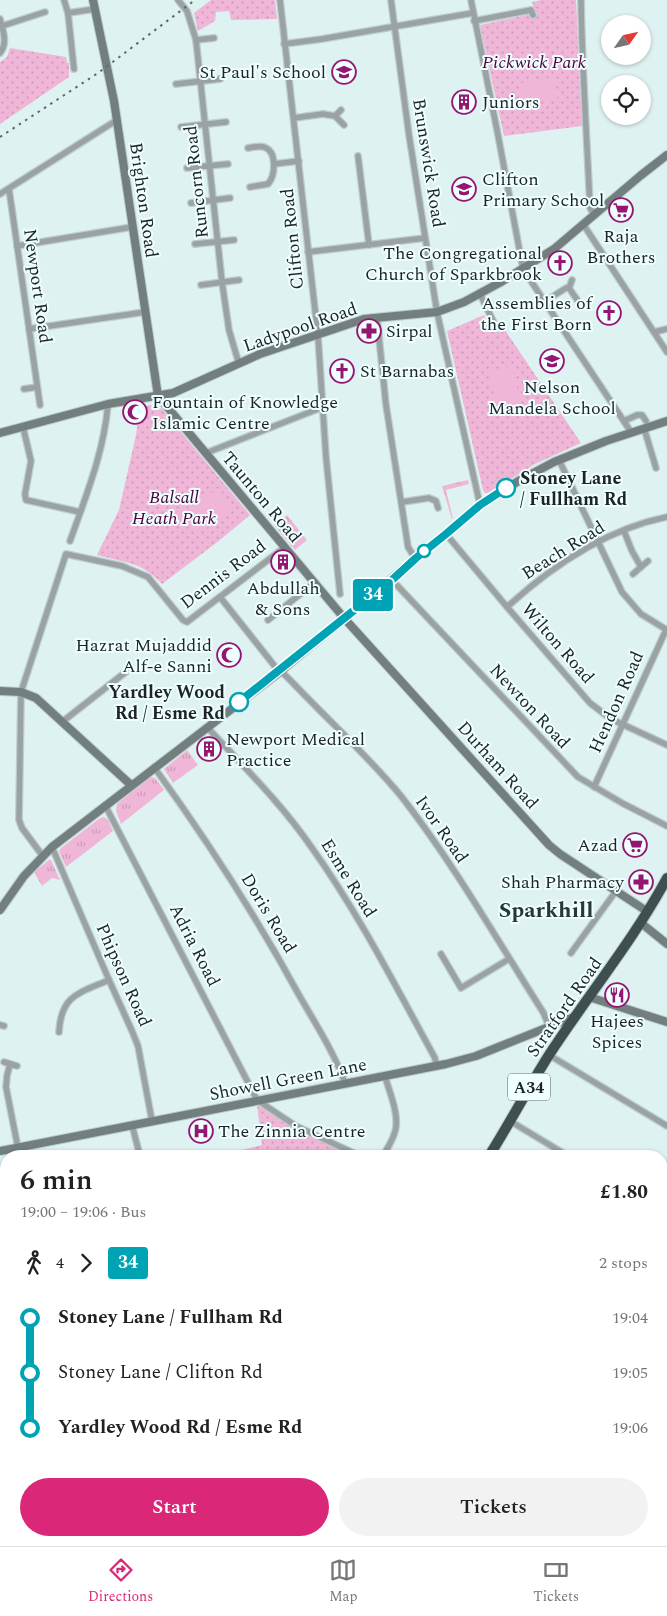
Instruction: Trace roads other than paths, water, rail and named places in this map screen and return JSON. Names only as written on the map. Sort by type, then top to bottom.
[{"type":"highway","name":"Stratford Road","points":[[493,1150],[549,1055],[641,923],[667,878]]},
{"type":"street","points":[[64,0],[68,13],[74,69]]},
{"type":"street","name":"Brighton Road","points":[[93,0],[117,120],[158,396]]},
{"type":"street","name":"Runcorn Road","points":[[178,0],[187,11],[196,40],[222,282],[229,330],[239,364]]},
{"type":"street","name":"Clifton Road","points":[[280,0],[318,336],[340,594]]},
{"type":"street","name":"Brunswick Road","points":[[391,0],[437,312],[480,505]]},
{"type":"street","points":[[471,0],[523,268],[631,432]]},
{"type":"street","points":[[581,0],[581,57],[586,103],[590,208],[594,214]]},
{"type":"street","points":[[68,13],[95,9]]},
{"type":"street","points":[[474,21],[531,10],[533,15]]},
{"type":"street","points":[[2,26],[45,12]]},
{"type":"street","points":[[284,44],[322,40],[473,13]]},
{"type":"street","points":[[0,19],[5,42],[4,48],[0,53]]},
{"type":"street","points":[[196,40],[214,38]]},
{"type":"street","points":[[176,84],[220,79]]},
{"type":"street","points":[[335,116],[341,110]]},
{"type":"street","points":[[294,118],[323,114],[335,116],[344,125]]},
{"type":"street","points":[[0,194],[117,120]]},
{"type":"street","points":[[181,127],[226,122]]},
{"type":"street","points":[[248,148],[262,146],[268,149],[274,164],[273,174],[268,184],[250,187]]},
{"type":"street","name":"Ladypool Road","points":[[0,433],[108,404],[173,393],[260,354],[364,319],[437,312],[464,302],[554,249],[667,155]]},
{"type":"street","points":[[358,156],[369,245]]},
{"type":"street","points":[[274,164],[299,161]]},
{"type":"street","points":[[187,168],[228,164]]},
{"type":"street","name":"Newport Road","points":[[9,188],[40,405]]},
{"type":"street","points":[[191,203],[230,198]]},
{"type":"street","points":[[583,224],[667,352]]},
{"type":"street","points":[[17,246],[132,227]]},
{"type":"street","points":[[308,252],[425,238]]},
{"type":"street","points":[[195,244],[234,240]]},
{"type":"street","points":[[201,285],[239,280]]},
{"type":"street","points":[[569,288],[572,280]]},
{"type":"street","points":[[544,302],[559,291],[569,288]]},
{"type":"street","points":[[569,288],[578,301]]},
{"type":"street","points":[[480,294],[497,328]]},
{"type":"street","points":[[29,329],[145,312]]},
{"type":"street","points":[[376,318],[386,405],[408,547],[416,558]]},
{"type":"street","points":[[654,332],[667,329]]},
{"type":"street","points":[[24,389],[37,387]]},
{"type":"street","name":"Taunton Road","points":[[158,396],[344,618]]},
{"type":"street","points":[[70,541],[100,453],[105,434],[108,404]]},
{"type":"street","points":[[206,453],[323,407]]},
{"type":"street","points":[[624,421],[637,414],[642,414],[656,468]]},
{"type":"street","points":[[0,910],[24,876],[52,846],[281,671],[480,505],[520,480],[559,460],[631,432],[645,424],[667,421]]},
{"type":"street","points":[[23,427],[32,461],[25,494],[26,500],[80,512]]},
{"type":"street","points":[[559,460],[625,598],[641,614],[666,630]]},
{"type":"street","points":[[402,502],[429,498],[437,504],[443,499]]},
{"type":"street","name":"Beach Road","points":[[507,607],[535,583],[598,543],[640,524],[667,517]]},
{"type":"street","points":[[624,531],[641,568]]},
{"type":"street","name":"Wilton Road","points":[[446,534],[507,607],[600,712],[667,745]]},
{"type":"street","name":"Dennis Road","points":[[21,692],[66,554],[122,566],[148,578],[184,622],[190,621],[285,547]]},
{"type":"street","points":[[633,574],[648,561]]},
{"type":"street","name":"Newton Road","points":[[392,580],[578,777],[667,826]]},
{"type":"street","points":[[268,620],[314,583]]},
{"type":"street","name":"Ivor Road","points":[[220,597],[277,669],[400,795],[431,837],[543,1012],[549,1026]]},
{"type":"street","name":"Durham Road","points":[[344,618],[549,845],[648,912]]},
{"type":"street","name":"Hendon Road","points":[[594,787],[666,630]]},
{"type":"street","points":[[62,722],[127,671]]},
{"type":"street","points":[[0,691],[21,692],[36,698],[131,785]]},
{"type":"street","points":[[21,692],[18,820],[42,855]]},
{"type":"street","name":"Esme Road","points":[[207,727],[290,818],[333,878],[435,1058],[436,1066]]},
{"type":"street","name":"Doris Road","points":[[154,767],[250,909],[341,1071],[345,1083]]},
{"type":"street","name":"Adria Road","points":[[105,805],[257,1100]]},
{"type":"street","name":"Phipson Road","points":[[52,846],[138,1046],[152,1121]]},
{"type":"street","points":[[571,953],[616,891]]},
{"type":"street","points":[[641,923],[667,944]]},
{"type":"street","points":[[440,954],[461,988],[509,959]]},
{"type":"street","points":[[59,1032],[62,1012],[71,998],[80,992],[109,980]]},
{"type":"street","points":[[589,997],[667,1022]]},
{"type":"street","name":"Showell Green Lane","points":[[6,1150],[436,1066],[476,1056],[576,1016]]},
{"type":"street","points":[[549,1055],[667,1126]]},
{"type":"street","points":[[4,1062],[14,1065],[6,1076],[6,1087],[18,1148]]},
{"type":"street","points":[[385,1076],[395,1112],[396,1126],[386,1150]]},
{"type":"street","points":[[274,1111],[273,1104],[276,1097]]},
{"type":"street","points":[[257,1100],[296,1126],[347,1150]]},
{"type":"street","points":[[510,1121],[558,1150]]},
{"type":"street","points":[[132,1124],[138,1150]]},
{"type":"railway","points":[[0,137],[98,73],[195,0]]},
{"type":"place","name":"St Paul's School","points":[[344,72]]},
{"type":"place","name":"Juniors","points":[[464,102]]},
{"type":"place","name":"Clifton Primary School","points":[[464,189]]},
{"type":"place","name":"Raja Brothers","points":[[621,210]]},
{"type":"place","name":"The Congregational Church of Sparkbrook","points":[[560,263]]},
{"type":"place","name":"Assemblies of the First Born","points":[[609,313]]},
{"type":"place","name":"Sirpal","points":[[369,331]]},
{"type":"place","name":"Nelson Mandela School","points":[[552,361]]},
{"type":"place","name":"St Barnabas","points":[[342,371]]},
{"type":"place","name":"Fountain of Knowledge Islamic Centre","points":[[135,412]]},
{"type":"place","name":"Stoney Lane / Fullham Rd","points":[[506,488]]},
{"type":"place","name":"Abdullah & Sons","points":[[283,562]]},
{"type":"place","name":"Hazrat Mujaddid Alf-e Sanni","points":[[229,655]]},
{"type":"place","name":"Yardley Wood Rd / Esme Rd","points":[[239,702]]},
{"type":"place","name":"Newport Medical Practice","points":[[209,749]]},
{"type":"place","name":"Azad","points":[[635,845]]},
{"type":"place","name":"Shah Pharmacy","points":[[641,882]]},
{"type":"place","name":"Hajees Spices","points":[[617,995]]},
{"type":"place","name":"The Zinnia Centre","points":[[201,1131]]},
{"type":"district","name":"Sparkhill","points":[[546,909]]},
{"type":"park label","name":"Pickwick Park","points":[[534,62]]},
{"type":"park label","name":"Balsall Heath Park","points":[[174,507]]}]
